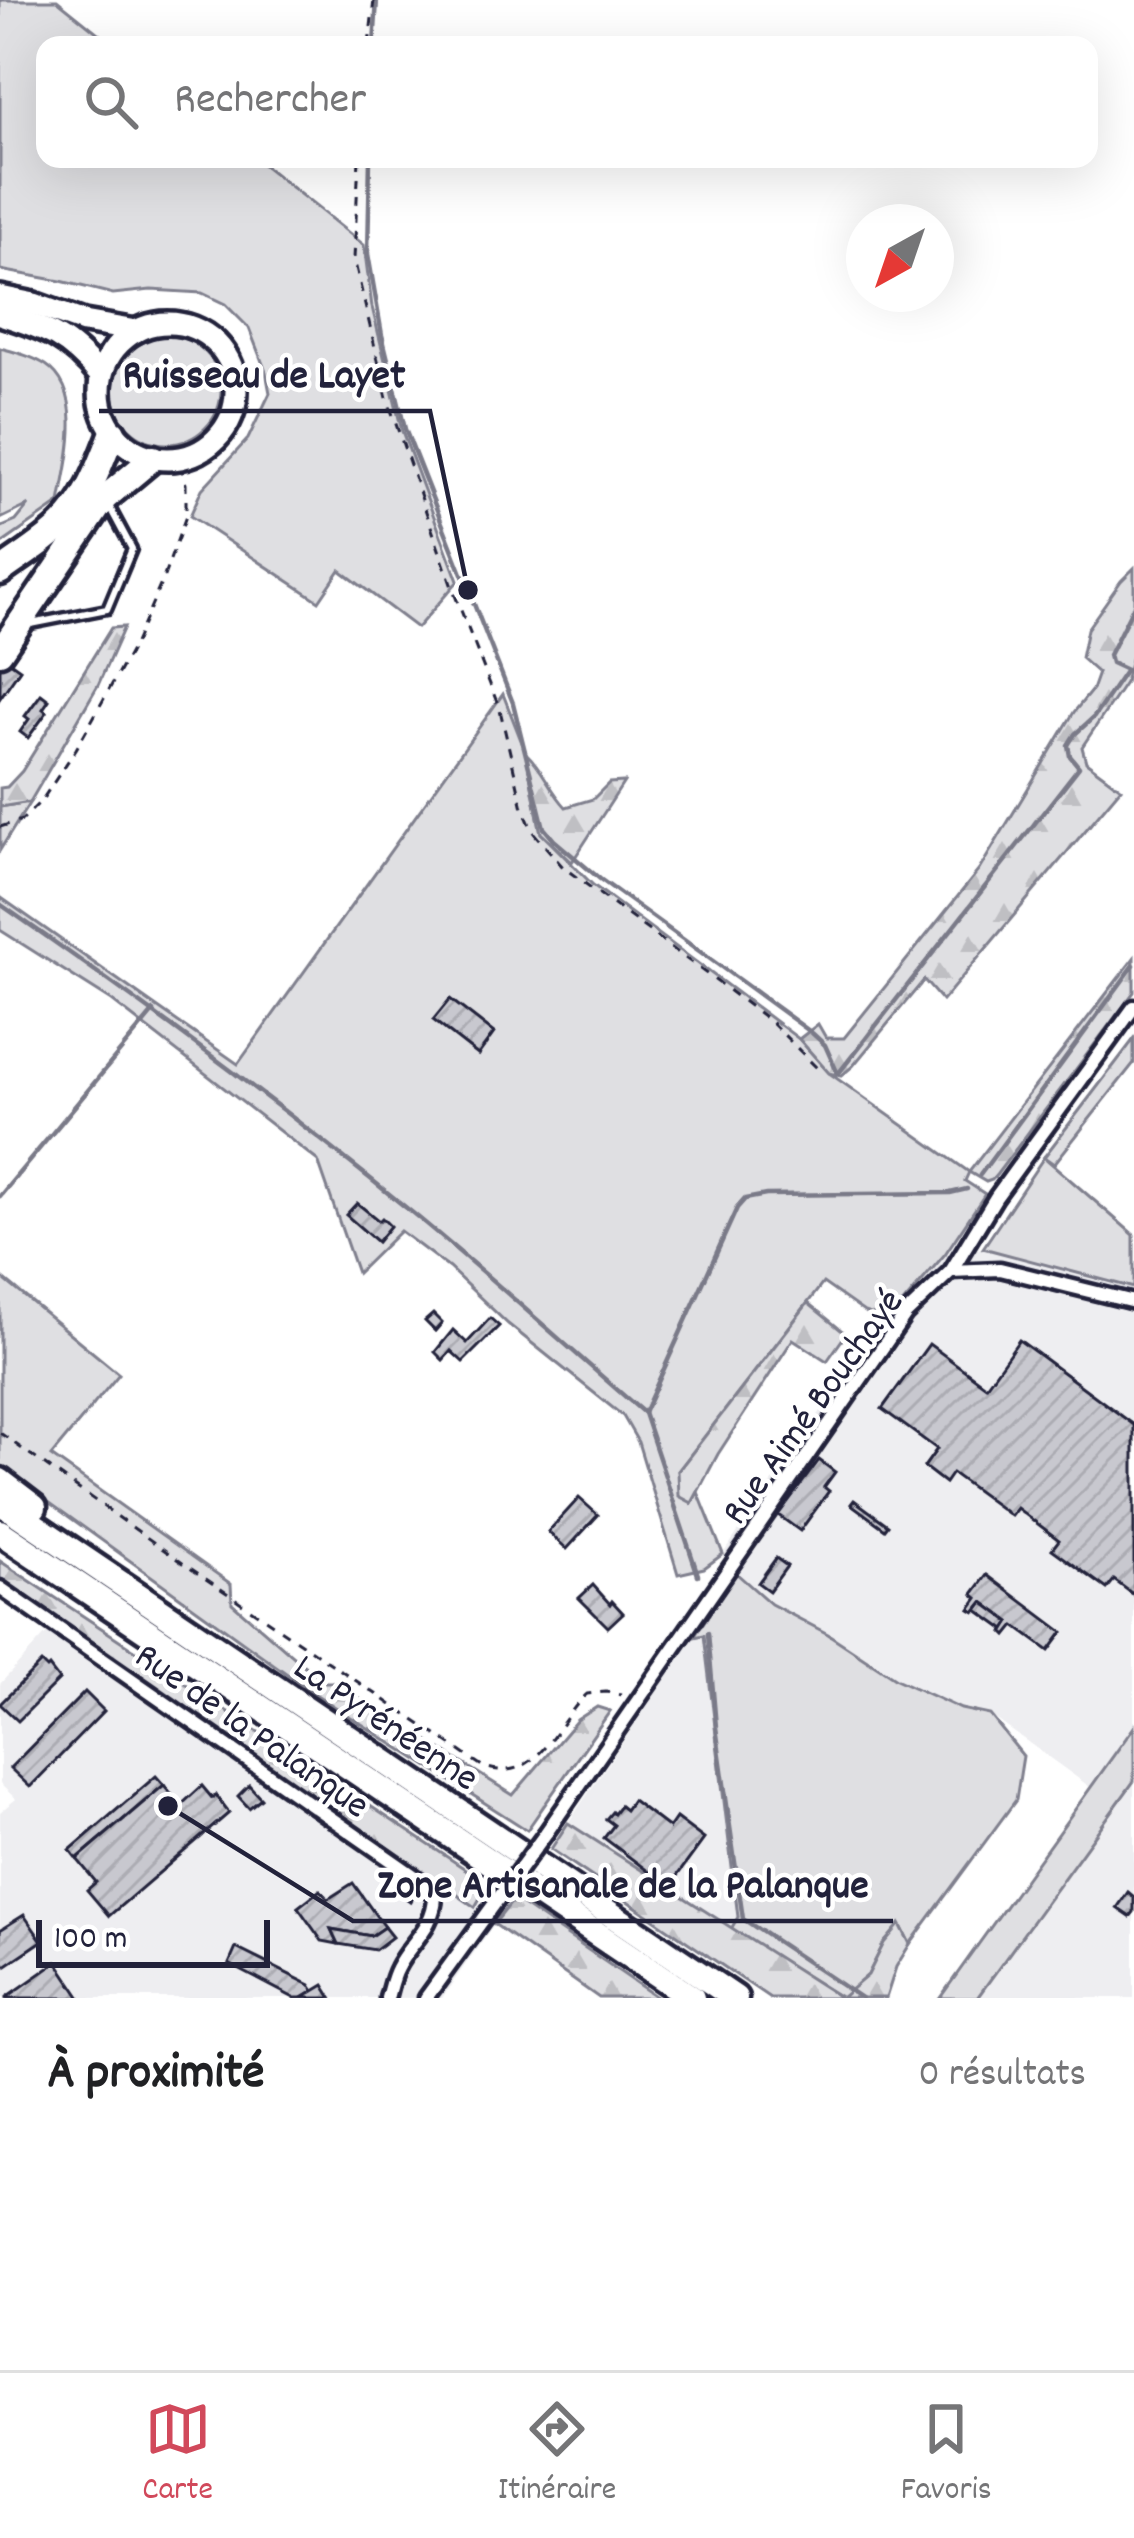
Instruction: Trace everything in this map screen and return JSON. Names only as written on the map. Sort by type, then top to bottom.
[{"type":"highway","points":[[0,572],[62,526],[83,501],[113,432]]},
{"type":"highway","points":[[0,652],[105,499],[166,458]]},
{"type":"highway","points":[[0,1481],[72,1536],[85,1559]]},
{"type":"highway","name":"La Pyrénéenne","points":[[0,1502],[735,1998]]},
{"type":"highway","name":"La Pyrénéenne","points":[[0,1532],[692,1998]]},
{"type":"main road","points":[[0,297],[84,322],[136,331]]},
{"type":"main road","points":[[0,314],[70,342],[101,376]]},
{"type":"main road","points":[[165,322],[193,327],[223,350],[237,387],[231,419],[213,443],[166,458],[130,448],[113,432],[101,403],[101,376],[107,360],[136,331],[165,322]]},
{"type":"street","points":[[951,1271],[996,1197],[1134,1006]]},
{"type":"street","name":"Rue Aimé Bouchayé","points":[[426,1998],[641,1699],[905,1315],[951,1271],[1000,1269],[1134,1302]]},
{"type":"street","name":"Rue de la Palanque","points":[[0,1588],[414,1876],[435,1896],[427,1927],[397,1968],[387,1998]]},
{"type":"lane","points":[[16,627],[107,609],[132,549],[105,499]]},
{"type":"path","points":[[370,36],[374,0]]},
{"type":"path","points":[[359,168],[354,260],[387,398],[500,710],[533,832],[563,867],[772,1022],[822,1073]]},
{"type":"path","points":[[0,827],[22,820],[42,800],[135,644],[186,516],[186,484],[166,458]]},
{"type":"path","points":[[0,1433],[482,1766],[507,1771],[525,1765],[541,1754],[587,1694],[606,1692],[641,1699]]},
{"type":"shaded area","points":[[983,1248],[1134,1288],[1134,1727],[1090,1787],[990,1715],[961,1709],[896,1679],[828,1634],[771,1604],[736,1573],[723,1554],[847,1373],[945,1254]]},
{"type":"shaded area","points":[[59,1620],[494,1924],[442,1998],[0,1998],[0,1812],[16,1799],[0,1784],[0,1684]]},
{"type":"shaded area","points":[[704,1634],[738,1918],[731,1929],[568,1823],[694,1637]]},
{"type":"shaded area","points":[[1134,1781],[1134,1998],[977,1998]]},
{"type":"green space","points":[[0,0],[57,0],[102,36],[36,36],[36,168],[267,168],[364,245],[372,307],[402,431],[458,581],[417,628],[340,570],[319,601],[190,516],[202,489],[248,439],[270,393],[249,328],[225,304],[202,293],[113,294],[0,270]]},
{"type":"green space","points":[[167,336],[188,340],[205,352],[217,369],[221,390],[217,411],[205,428],[188,440],[167,444],[146,440],[129,428],[117,411],[113,390],[117,369],[129,352],[146,340]]},
{"type":"green space","points":[[0,348],[41,362],[59,377],[71,430],[60,503],[0,545],[0,528],[16,521],[29,505],[0,519]]},
{"type":"green space","points":[[1134,568],[1134,647],[1125,683],[1082,747],[1086,762],[1121,788],[942,1001],[924,980],[853,1066],[841,1076],[829,1073],[799,1039],[818,1024],[826,1038],[844,1038],[979,870],[1092,690],[1098,673],[1081,658],[1087,629]]},
{"type":"green space","points":[[124,627],[98,685],[30,802],[0,807],[0,788],[22,771],[111,628]]},
{"type":"green space","points":[[503,694],[526,753],[541,833],[593,885],[799,1039],[829,1073],[969,1172],[965,1181],[985,1194],[945,1254],[889,1320],[864,1312],[823,1283],[678,1471],[692,1503],[698,1492],[723,1554],[704,1568],[678,1574],[638,1442],[623,1416],[400,1231],[357,1273],[318,1161],[112,1001],[0,930],[0,897],[238,1064]]},
{"type":"green space","points":[[526,753],[566,807],[593,799],[609,783],[624,782],[572,862],[541,833]]},
{"type":"green space","points":[[30,802],[0,850],[0,807]]},
{"type":"green space","points":[[1134,958],[1134,992],[997,1174],[986,1182],[969,1172]]},
{"type":"green space","points":[[1134,1039],[1134,1063],[1054,1164],[1044,1157]]},
{"type":"green space","points":[[1044,1157],[1134,1235],[1134,1288],[983,1248]]},
{"type":"green space","points":[[0,1276],[119,1374],[51,1456],[231,1584],[232,1603],[323,1682],[315,1694],[0,1467]]},
{"type":"green space","points":[[808,1303],[846,1334],[827,1361],[793,1339],[692,1503],[679,1496],[678,1471]]},
{"type":"green space","points":[[0,1561],[488,1884],[475,1907],[0,1580]]},
{"type":"green space","points":[[736,1573],[771,1604],[828,1634],[896,1679],[961,1709],[990,1715],[1023,1756],[1016,1800],[910,1944],[901,1926],[884,1943],[868,1975],[842,1998],[731,1929],[738,1917],[704,1635],[694,1637]]},
{"type":"green space","points":[[323,1682],[333,1682],[513,1795],[577,1720],[597,1707],[610,1711],[527,1830],[315,1694]]},
{"type":"green space","points":[[1134,1727],[1134,1781],[977,1998],[940,1998]]},
{"type":"green space","points":[[568,1823],[841,1998],[770,1998],[551,1849]]},
{"type":"green space","points":[[514,1899],[658,1998],[599,1998],[494,1924]]},
{"type":"green space","points":[[900,1924],[910,1944],[886,1998],[841,1998],[868,1975]]},
{"type":"building","points":[[0,655],[20,669],[0,698]]},
{"type":"building","points":[[41,694],[49,700],[43,709],[47,712],[28,738],[20,732]]},
{"type":"building","points":[[450,999],[494,1033],[478,1055],[433,1020]]},
{"type":"building","points":[[357,1203],[390,1226],[377,1242],[346,1215]]},
{"type":"building","points":[[433,1314],[442,1323],[435,1331],[425,1321]]},
{"type":"building","points":[[490,1318],[499,1326],[463,1362],[451,1351],[443,1360],[435,1352],[453,1330],[467,1343]]},
{"type":"building","points":[[1019,1340],[1134,1425],[1134,1595],[1114,1580],[1107,1589],[1052,1549],[1059,1540],[1017,1508],[1011,1516],[952,1473],[945,1483],[924,1467],[937,1449],[882,1409],[929,1344],[986,1386]]},
{"type":"building","points":[[819,1460],[835,1472],[824,1487],[829,1491],[800,1531],[778,1515]]},
{"type":"building","points":[[579,1498],[598,1515],[567,1549],[548,1532]]},
{"type":"building","points":[[854,1500],[888,1525],[885,1529],[851,1504]]},
{"type":"building","points":[[776,1558],[787,1566],[769,1591],[758,1583]]},
{"type":"building","points":[[987,1575],[1063,1632],[1049,1651],[1015,1626],[1007,1636],[1003,1632],[1010,1622],[983,1602],[975,1612],[970,1609],[978,1598],[973,1594]]},
{"type":"building","points":[[593,1585],[623,1613],[608,1627],[579,1598]]},
{"type":"building","points":[[983,1602],[1010,1622],[1005,1630],[977,1610]]},
{"type":"building","points":[[41,1663],[59,1680],[18,1721],[0,1704]]},
{"type":"building","points":[[85,1692],[104,1711],[30,1787],[10,1768]]},
{"type":"building","points":[[156,1776],[164,1785],[77,1859],[70,1850]]},
{"type":"building","points":[[164,1785],[181,1805],[202,1786],[229,1813],[109,1916],[87,1890],[96,1882],[77,1859]]},
{"type":"building","points":[[249,1785],[261,1798],[249,1808],[238,1796]]},
{"type":"building","points":[[632,1800],[669,1828],[676,1818],[704,1839],[669,1887],[604,1838],[614,1825],[606,1819],[620,1806],[625,1810]]},
{"type":"building","points":[[391,1880],[413,1896],[410,1901],[388,1885]]},
{"type":"building","points":[[353,1883],[384,1927],[371,1936],[331,1929],[338,1944],[322,1941],[298,1907],[320,1890],[328,1899]]},
{"type":"building","points":[[1128,1892],[1134,1897],[1130,1917],[1117,1908]]},
{"type":"building","points":[[24,1915],[42,1941],[5,1966],[0,1958],[0,1930]]},
{"type":"building","points":[[384,1927],[392,1937],[375,1950],[338,1944],[331,1929],[371,1936]]},
{"type":"building","points":[[236,1948],[314,1991],[294,1998],[229,1964]]},
{"type":"building","points":[[57,1962],[81,1998],[7,1998],[7,1997]]},
{"type":"building","points":[[324,1985],[332,1998],[304,1997]]},
{"type":"waterway","points":[[375,36],[377,0]]},
{"type":"waterway","points":[[370,168],[368,254],[405,429],[513,703],[544,828],[600,879],[812,1033],[825,1045],[838,1074],[1079,767],[1068,745],[1126,670],[1111,663],[1109,655],[1134,605]]},
{"type":"waterway","points":[[0,904],[208,1053],[359,1170],[644,1413]]},
{"type":"waterway","points":[[980,1175],[1134,965]]},
{"type":"waterway","points":[[0,1196],[154,1011]]},
{"type":"waterway","points":[[644,1413],[745,1199],[967,1189]]},
{"type":"waterway","points":[[644,1413],[698,1575]]},
{"type":"waterway","points":[[708,1633],[743,1919],[861,1998]]},
{"type":"place","name":"Ruisseau de Layet","points":[[468,590]]},
{"type":"place","name":"Zone Artisanale de la Palanque","points":[[168,1806]]}]
